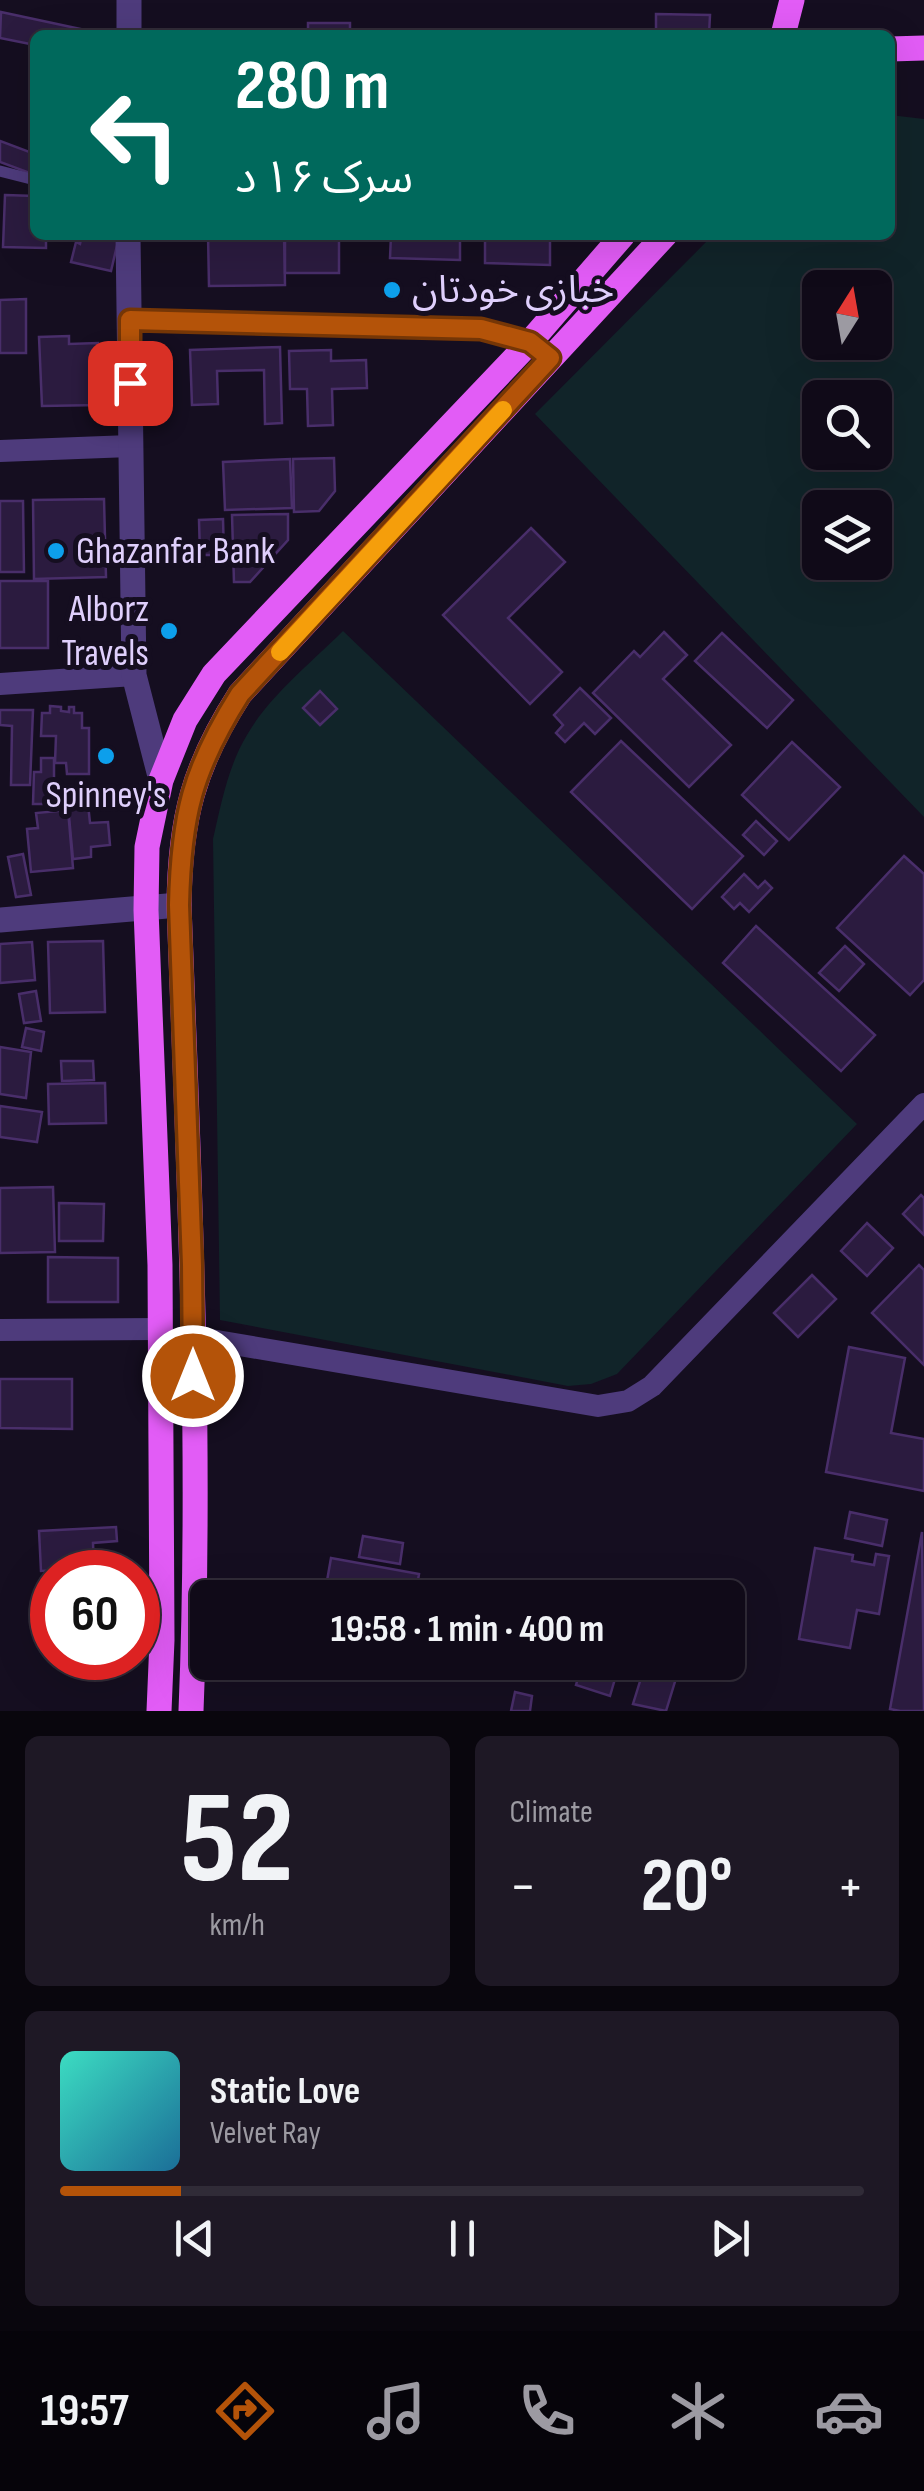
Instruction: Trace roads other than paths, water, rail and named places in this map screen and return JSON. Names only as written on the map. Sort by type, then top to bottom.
[{"type":"main road","points":[[895,48],[924,48]]},
{"type":"main road","points":[[191,1711],[193,1338],[179,905],[180,849],[192,790],[214,735],[240,694],[540,350],[620,240]]},
{"type":"main road","points":[[159,1711],[160,1329],[146,910],[147,846],[161,780],[185,720],[214,674],[540,350],[660,240]]},
{"type":"street","points":[[129,30],[130,0]]},
{"type":"street","points":[[128,240],[134,675],[161,780]]},
{"type":"street","points":[[130,320],[481,329],[540,350]]},
{"type":"street","points":[[0,451],[130,446]]},
{"type":"street","points":[[0,684],[134,675]]},
{"type":"street","points":[[0,920],[179,905]]},
{"type":"street","points":[[193,1338],[598,1406],[628,1401],[652,1386],[924,1104]]},
{"type":"street","points":[[0,1330],[160,1329]]},
{"type":"lane","points":[[0,171],[30,179]]},
{"type":"place","name":"خبازی خودتان","points":[[392,290]]},
{"type":"place","name":"Ghazanfar Bank","points":[[56,551]]},
{"type":"place","name":"Alborz Travels","points":[[169,631]]},
{"type":"place","name":"Spinney's","points":[[106,756]]}]
